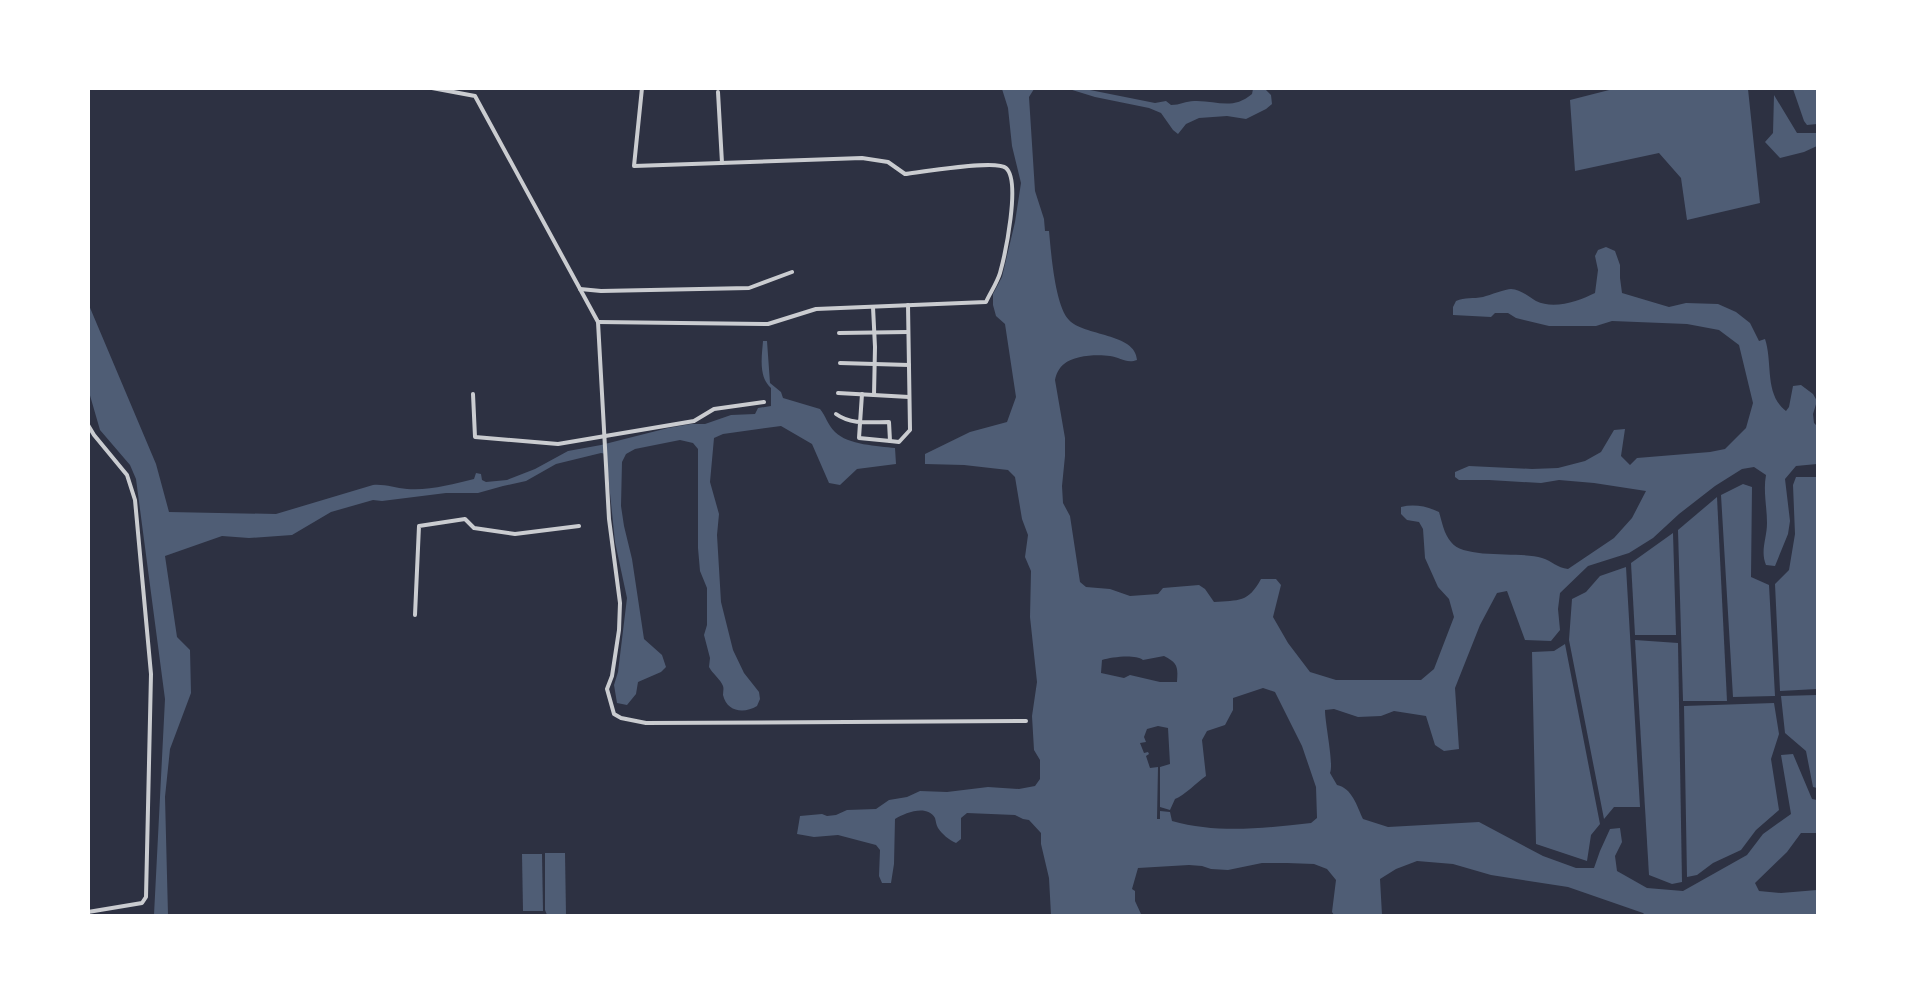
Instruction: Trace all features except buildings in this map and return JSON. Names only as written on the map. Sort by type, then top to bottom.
[{"type":"street","points":[[432,88],[476,96],[598,322],[609,519],[620,603],[619,630],[612,676],[607,689],[614,714],[621,718],[646,723],[1026,721]]},
{"type":"street","points":[[598,322],[768,324],[816,309],[986,302],[999,276],[1011,225],[1012,187],[1006,168],[988,164],[905,174],[888,162],[862,158],[634,166],[642,88]]},
{"type":"street","points":[[718,92],[722,163]]},
{"type":"street","points":[[580,289],[601,291],[749,288],[792,272]]},
{"type":"street","points":[[862,394],[859,438],[899,442],[910,430],[908,305]]},
{"type":"street","points":[[873,307],[875,333],[873,395]]},
{"type":"street","points":[[839,333],[908,332]]},
{"type":"street","points":[[840,363],[909,365]]},
{"type":"street","points":[[838,393],[909,397]]},
{"type":"street","points":[[473,394],[475,437],[558,444],[694,421],[714,409],[764,402]]},
{"type":"street","points":[[836,414],[846,421],[889,422],[890,441]]},
{"type":"street","points":[[88,425],[127,475],[135,500],[151,674],[146,897],[142,903],[88,912]]},
{"type":"street","points":[[416,615],[419,526],[465,519],[474,528],[515,534],[579,526]]},
{"type":"water","points":[[1617,88],[1748,89],[1760,203],[1687,220],[1681,178],[1659,153],[1575,171],[1570,100]]},
{"type":"water","points":[[1002,89],[1034,89],[1029,97],[1035,191],[1044,219],[1045,231],[1049,231],[1057,291],[1064,313],[1076,325],[1128,345],[1134,351],[1137,360],[1126,361],[1105,355],[1080,357],[1064,364],[1055,378],[1065,438],[1063,503],[1070,516],[1080,582],[1086,587],[1110,589],[1130,596],[1158,594],[1163,588],[1199,585],[1205,589],[1214,602],[1242,599],[1252,592],[1261,579],[1276,579],[1281,585],[1273,617],[1288,643],[1310,672],[1336,680],[1421,680],[1434,669],[1454,617],[1449,599],[1438,587],[1425,558],[1423,529],[1419,522],[1407,520],[1401,514],[1401,507],[1420,506],[1439,512],[1447,535],[1458,548],[1480,553],[1533,556],[1568,569],[1614,538],[1632,518],[1646,491],[1559,480],[1541,483],[1459,480],[1455,477],[1455,472],[1469,466],[1558,468],[1585,461],[1601,452],[1614,430],[1625,429],[1621,456],[1630,465],[1637,458],[1725,449],[1746,428],[1753,403],[1739,345],[1719,330],[1687,324],[1612,321],[1596,326],[1549,326],[1516,318],[1508,313],[1495,313],[1491,317],[1453,315],[1456,301],[1483,297],[1511,289],[1543,304],[1558,305],[1582,299],[1595,293],[1598,270],[1595,256],[1598,250],[1606,247],[1615,251],[1620,265],[1622,293],[1669,307],[1686,303],[1718,304],[1736,312],[1750,323],[1759,341],[1765,339],[1772,387],[1779,404],[1786,411],[1789,407],[1793,386],[1801,385],[1813,394],[1817,401],[1813,414],[1814,423],[1817,426],[1817,464],[1796,466],[1785,479],[1790,521],[1788,534],[1775,566],[1766,565],[1764,560],[1767,523],[1766,475],[1754,467],[1742,469],[1715,486],[1653,538],[1629,553],[1588,566],[1560,593],[1558,609],[1560,630],[1551,641],[1525,640],[1507,591],[1497,593],[1480,625],[1455,688],[1459,749],[1444,751],[1435,745],[1426,716],[1394,711],[1381,716],[1358,717],[1334,709],[1325,710],[1331,761],[1330,773],[1337,785],[1350,794],[1363,819],[1388,827],[1479,822],[1543,856],[1576,868],[1594,868],[1610,829],[1620,828],[1622,842],[1615,856],[1617,871],[1647,888],[1683,891],[1747,855],[1763,834],[1791,814],[1781,755],[1793,754],[1812,799],[1817,800],[1817,833],[1801,833],[1787,852],[1755,883],[1759,891],[1781,893],[1817,890],[1817,915],[1645,915],[1568,887],[1491,875],[1453,864],[1417,861],[1396,869],[1380,879],[1382,915],[1334,915],[1332,912],[1336,880],[1327,869],[1314,864],[1262,863],[1228,870],[1189,865],[1138,868],[1132,889],[1135,891],[1135,901],[1141,914],[1149,915],[1051,915],[1049,878],[1041,844],[1041,833],[1029,820],[1015,815],[967,813],[961,818],[961,839],[956,843],[948,839],[937,827],[935,818],[927,811],[910,812],[895,819],[894,864],[891,883],[882,883],[879,876],[880,850],[876,845],[838,835],[814,837],[797,834],[800,816],[822,814],[827,816],[847,810],[876,809],[889,800],[907,797],[920,791],[947,792],[988,787],[1019,789],[1035,786],[1040,779],[1040,760],[1034,750],[1032,716],[1037,682],[1030,617],[1031,571],[1025,557],[1028,535],[1022,519],[1015,477],[1008,470],[964,465],[925,464],[925,454],[970,432],[1007,422],[1016,397],[1005,324],[996,316],[993,305],[993,294],[1002,277],[1015,222],[1021,183],[1012,146],[1008,108]],"holes":[[[1164,656],[1176,666],[1177,682],[1160,682],[1130,675],[1124,678],[1101,673],[1102,660],[1117,657],[1143,660]],[[1263,688],[1275,692],[1302,746],[1316,787],[1317,818],[1311,823],[1242,829],[1207,828],[1172,821],[1170,812],[1160,811],[1160,819],[1157,819],[1158,767],[1150,768],[1146,756],[1149,754],[1144,753],[1140,743],[1146,742],[1144,737],[1147,729],[1158,726],[1168,728],[1170,764],[1160,767],[1160,807],[1170,810],[1175,799],[1206,776],[1202,740],[1207,731],[1225,725],[1233,710],[1233,698]]]},
{"type":"water","points":[[1069,89],[1085,89],[1155,103],[1166,101],[1171,105],[1194,101],[1224,104],[1238,102],[1252,94],[1253,89],[1265,89],[1271,95],[1272,104],[1246,119],[1227,116],[1199,118],[1186,124],[1178,134],[1161,113],[1149,108]]},
{"type":"water","points":[[1793,89],[1817,89],[1817,124],[1807,125],[1804,121]]},
{"type":"water","points":[[1774,95],[1797,133],[1817,133],[1817,146],[1780,158],[1765,142],[1773,133]]},
{"type":"water","points":[[88,303],[156,464],[169,512],[276,514],[373,485],[407,489],[432,488],[474,479],[476,473],[481,474],[482,480],[486,482],[507,480],[535,469],[568,451],[668,428],[705,424],[731,415],[755,414],[758,408],[771,406],[771,388],[762,372],[763,341],[767,341],[770,383],[781,392],[783,398],[820,409],[832,429],[847,440],[895,448],[896,464],[857,469],[840,485],[829,483],[812,444],[781,426],[723,434],[714,438],[710,482],[719,514],[717,535],[721,602],[733,650],[744,673],[759,692],[760,699],[757,706],[742,711],[732,708],[725,701],[722,684],[709,667],[710,658],[704,635],[707,625],[707,588],[700,571],[698,548],[698,449],[693,443],[680,440],[635,449],[626,454],[622,462],[621,506],[632,559],[644,639],[662,655],[666,667],[661,672],[638,682],[636,694],[627,705],[617,703],[614,685],[618,672],[627,598],[615,542],[606,454],[601,453],[556,464],[526,481],[478,493],[446,493],[382,501],[373,500],[331,512],[292,535],[249,538],[222,536],[165,556],[177,637],[190,650],[191,693],[170,749],[165,797],[168,915],[154,915],[165,699],[136,479],[130,465],[100,430],[89,392]]},
{"type":"water","points":[[1796,477],[1817,477],[1817,689],[1780,691],[1775,584],[1789,570],[1795,534],[1793,485]]},
{"type":"water","points":[[1743,484],[1752,487],[1751,577],[1769,585],[1775,696],[1733,697],[1721,495]]},
{"type":"water","points":[[1717,497],[1727,701],[1683,701],[1678,530]]},
{"type":"water","points":[[1673,533],[1676,635],[1635,635],[1631,563]]},
{"type":"water","points":[[1626,567],[1640,807],[1614,807],[1604,819],[1569,640],[1572,599],[1586,592],[1600,576]]},
{"type":"water","points":[[1635,640],[1678,643],[1682,882],[1672,884],[1649,875]]},
{"type":"water","points":[[1565,644],[1600,824],[1591,835],[1587,861],[1536,844],[1532,652],[1554,651]]},
{"type":"water","points":[[1818,695],[1817,788],[1813,787],[1806,751],[1785,733],[1781,696]]},
{"type":"water","points":[[1774,703],[1779,734],[1771,759],[1779,810],[1756,830],[1741,850],[1713,863],[1697,875],[1687,877],[1684,706]]},
{"type":"water","points":[[545,853],[565,853],[566,915],[547,915],[545,910]]},
{"type":"water","points":[[522,854],[542,854],[543,911],[523,911]]}]
